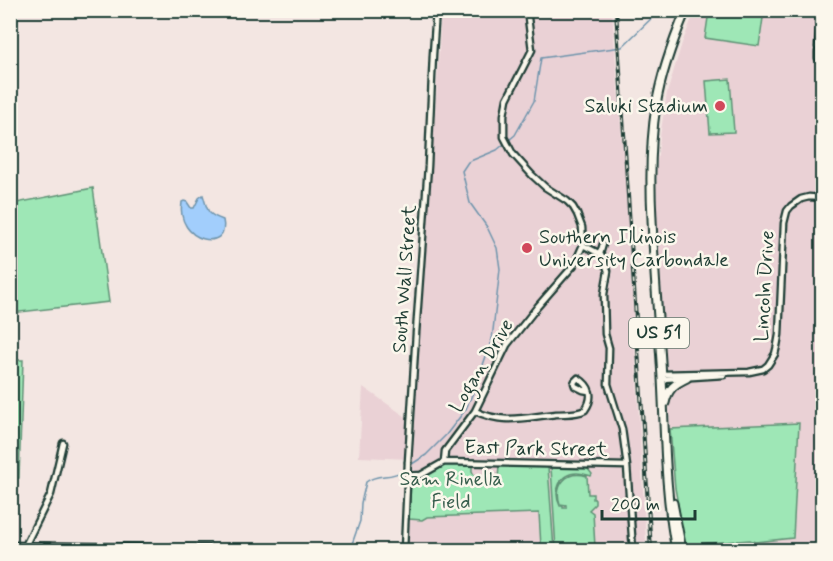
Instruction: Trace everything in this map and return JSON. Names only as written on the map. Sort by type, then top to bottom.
[{"type":"highway","name":"US 51","points":[[677,550],[668,500],[650,163],[656,103],[675,35],[686,10]]},
{"type":"highway","points":[[663,411],[668,392],[675,384],[687,378]]},
{"type":"street","name":"South Wall Street","points":[[404,550],[436,10]]},
{"type":"street","points":[[527,10],[532,50],[507,99],[503,128],[506,142],[513,154],[545,187],[573,207],[582,227],[583,245],[600,254],[608,271],[604,294],[605,334],[609,348],[608,384],[620,418],[627,466],[633,550]]},
{"type":"street","points":[[821,10],[818,47],[821,49],[817,55],[822,63]]},
{"type":"street","name":"Lincoln Drive","points":[[662,376],[695,372],[749,372],[763,369],[768,365],[775,354],[779,335],[785,217],[791,206],[801,199],[822,198]]},
{"type":"street","points":[[600,254],[603,244]]},
{"type":"street","name":"Logan Drive","points":[[444,462],[445,452],[475,411],[507,345],[574,265],[583,245]]},
{"type":"street","points":[[662,376],[687,378],[729,373]]},
{"type":"street","points":[[475,411],[491,418],[514,419],[574,414],[581,412],[587,406],[591,399],[590,391]]},
{"type":"street","points":[[23,548],[51,494],[63,443]]},
{"type":"street","points":[[407,476],[425,474],[444,462]]},
{"type":"street","name":"East Park Street","points":[[444,462],[627,466]]},
{"type":"street","points":[[10,545],[23,548],[315,550]]},
{"type":"shaded area","name":"Southern Illinois University Carbondale","points":[[441,11],[612,11],[627,205],[646,543],[636,544],[637,550],[408,550],[412,459],[359,457],[363,387],[412,421]]},
{"type":"shaded area","name":"Southern Illinois University Carbondale","points":[[695,11],[822,11],[822,550],[686,550],[675,488],[671,448],[657,237],[657,163],[667,93],[682,43]]},
{"type":"green space","points":[[709,11],[764,11],[759,46],[705,38]]},
{"type":"green space","name":"Saluki Stadium","points":[[730,79],[734,132],[710,133],[706,81]]},
{"type":"green space","points":[[93,188],[109,302],[11,313],[11,204]]},
{"type":"green space","points":[[11,360],[23,360],[19,478],[11,478]]},
{"type":"green space","points":[[799,423],[793,538],[685,545],[675,488],[670,429]]},
{"type":"green space","name":"Sam Rinella Field","points":[[445,464],[472,465],[474,475],[498,480],[499,465],[548,467],[554,550],[538,550],[541,547],[539,513],[409,519],[411,480],[424,476]]},
{"type":"green space","points":[[551,467],[584,467],[592,474],[591,476],[577,473],[566,476],[559,484],[557,495],[560,506],[566,508],[566,505],[560,504],[560,485],[573,475],[587,476],[588,494],[593,494],[593,499],[595,499],[595,504],[589,510],[593,513],[597,550],[556,550]]},
{"type":"water","points":[[203,195],[208,211],[223,220],[223,230],[219,237],[212,240],[203,239],[194,234],[187,227],[182,216],[182,202],[187,202],[191,208],[194,208]]},
{"type":"waterway","points":[[412,464],[426,455],[446,435],[466,409],[492,339],[500,269],[497,248],[487,227],[470,203],[462,171],[468,162],[497,150],[515,135],[534,101],[541,58],[622,47],[660,10]]},
{"type":"waterway","points":[[352,544],[360,521],[366,482],[402,471]]},
{"type":"railway","points":[[616,10],[651,550]]},
{"type":"place","name":"Saluki Stadium","points":[[720,106]]},
{"type":"place","name":"Southern Illinois University Carbondale","points":[[527,248]]}]
